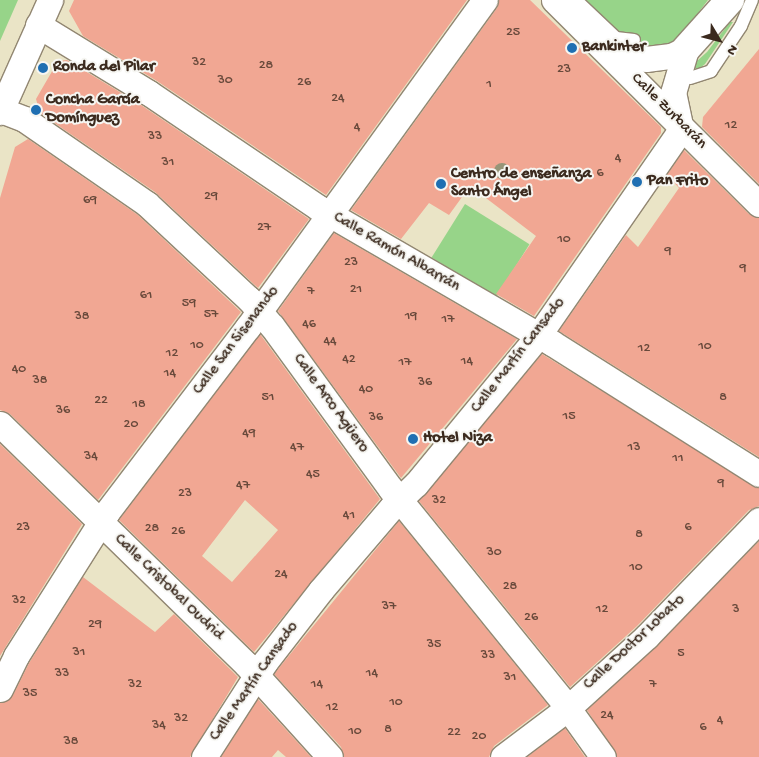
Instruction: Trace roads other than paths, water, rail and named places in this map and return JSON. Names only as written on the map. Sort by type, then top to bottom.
[{"type":"street","points":[[1,111],[50,0]]},
{"type":"street","name":"Calle San Sisenando","points":[[0,689],[16,656],[100,522],[259,311],[485,0]]},
{"type":"street","name":"Calle Zurbarán","points":[[554,0],[759,204]]},
{"type":"street","points":[[680,124],[673,93],[686,50],[730,0]]},
{"type":"street","name":"Calle Ramón Albarrán","points":[[38,25],[141,88],[330,214],[538,336],[759,474]]},
{"type":"street","points":[[612,57],[646,59],[671,56],[686,50]]},
{"type":"street","name":"Calle Arco Agüero","points":[[1,111],[32,124],[147,204],[196,247],[259,311],[391,488],[402,498],[568,708],[603,757]]},
{"type":"street","name":"Calle Martín Cansado","points":[[204,757],[256,676],[321,590],[416,484],[538,336],[678,134],[680,124]]},
{"type":"street","name":"Calle Cristobal Oudrid","points":[[0,424],[256,676],[330,757]]},
{"type":"street","name":"Calle Doctor Lobato","points":[[504,757],[568,708],[647,636],[759,520]]},
{"type":"lane","points":[[576,0],[616,38],[634,40]]},
{"type":"lane","points":[[690,78],[711,71],[741,26],[752,0]]},
{"type":"place","name":"Bankinter","points":[[572,48]]},
{"type":"place","name":"Ronda del Pilar","points":[[43,68]]},
{"type":"place","name":"Concha García Domínguez","points":[[36,110]]},
{"type":"place","name":"Pan Frito","points":[[637,182]]},
{"type":"place","name":"Centro de enseñanza Santo Ángel","points":[[441,184]]},
{"type":"place","name":"Hotel Niza","points":[[413,439]]}]
